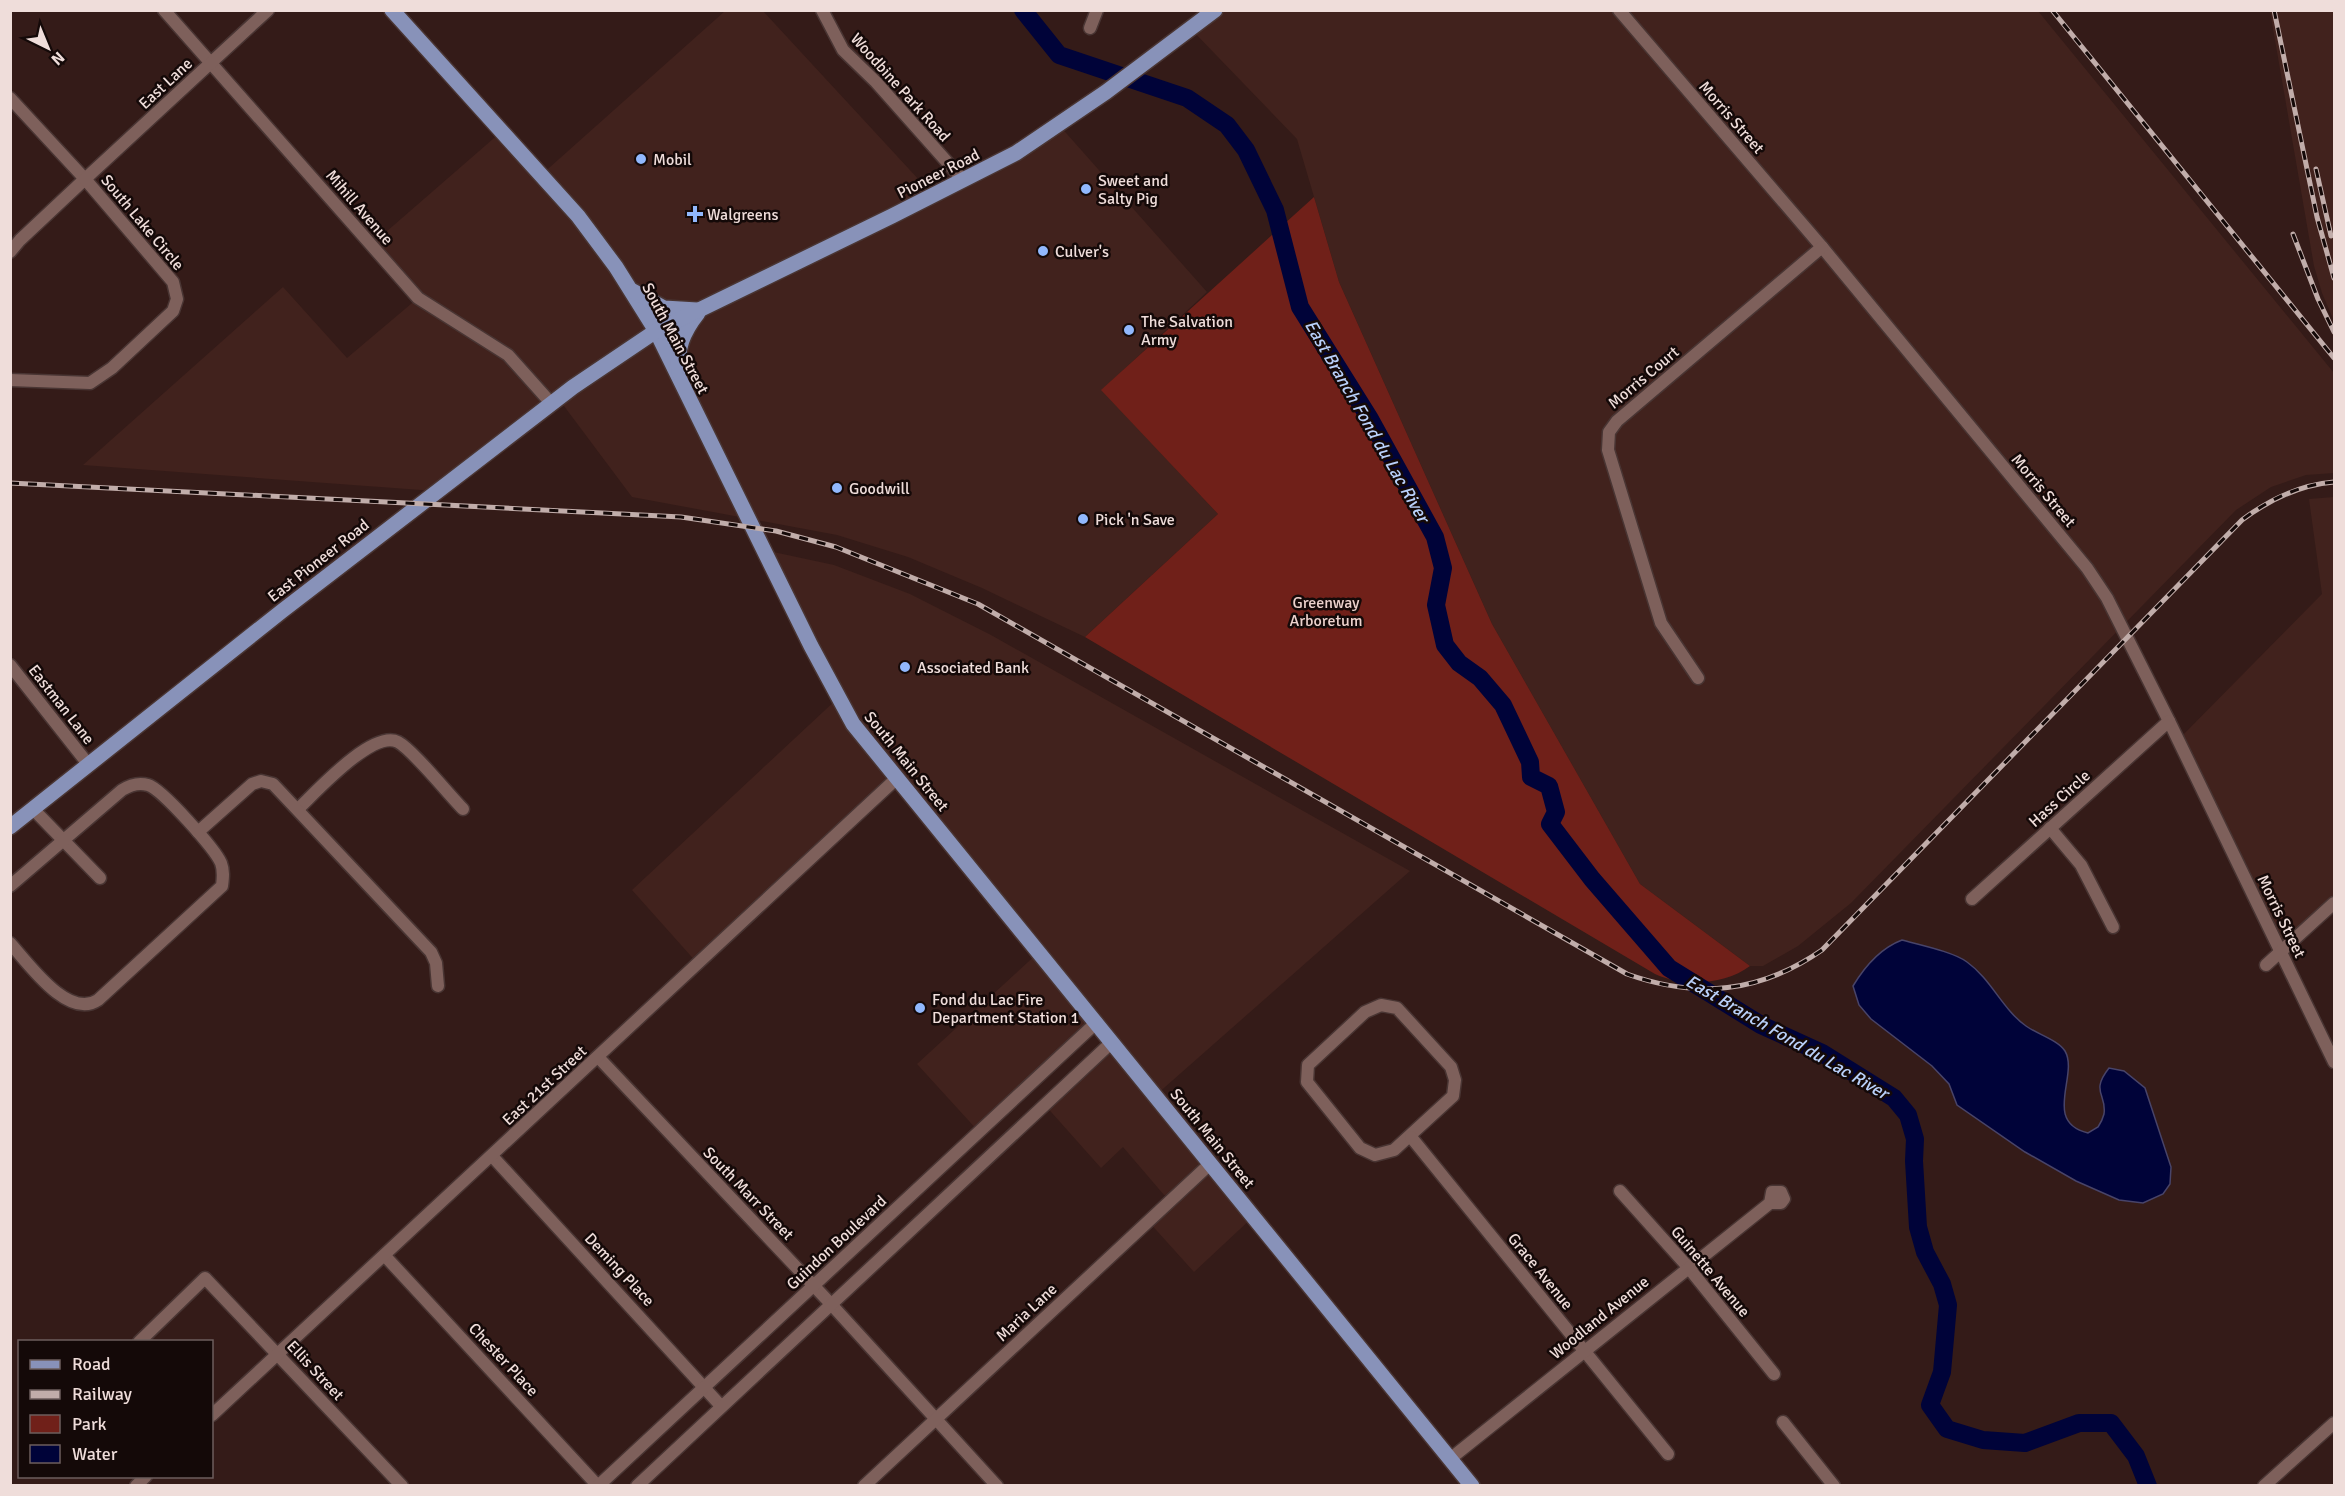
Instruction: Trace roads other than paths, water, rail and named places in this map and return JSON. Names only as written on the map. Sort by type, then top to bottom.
[{"type":"main road","name":"South Main Street","points":[[392,10],[578,216],[656,331],[853,724],[1472,1485]]},
{"type":"main road","name":"Pioneer Road","points":[[656,331],[963,180],[1029,145],[1106,92],[1215,10]]},
{"type":"main road","points":[[628,288],[664,308],[700,310]]},
{"type":"main road","points":[[680,381],[678,350],[685,332],[700,310]]},
{"type":"main road","name":"East Pioneer Road","points":[[10,827],[550,402],[656,331]]},
{"type":"street","name":"Mihill Avenue","points":[[164,10],[418,298],[508,355],[550,402]]},
{"type":"street","name":"East Lane","points":[[85,179],[268,10]]},
{"type":"street","name":"Woodbine Park Road","points":[[822,10],[843,50],[876,82],[963,180]]},
{"type":"street","points":[[1090,28],[1097,10]]},
{"type":"street","name":"Morris Street","points":[[1619,10],[1822,248],[2088,568],[2107,598],[2169,721],[2334,1062]]},
{"type":"street","name":"South Lake Circle","points":[[10,98],[85,179],[172,282],[177,293],[176,305],[168,316],[98,380],[90,383],[10,380]]},
{"type":"street","name":"South Lake Circle","points":[[10,252],[85,179]]},
{"type":"street","name":"Morris Court","points":[[1698,678],[1661,623],[1608,450],[1608,432],[1617,420],[1822,248]]},
{"type":"street","name":"Eastman Lane","points":[[10,665],[88,764]]},
{"type":"street","name":"Hass Circle","points":[[1972,899],[2169,721]]},
{"type":"street","points":[[298,808],[360,754],[376,743],[388,740],[403,746],[463,809]]},
{"type":"street","name":"East 21st Street","points":[[213,1414],[897,778]]},
{"type":"street","points":[[198,832],[257,781],[273,784],[431,952],[437,970],[438,986]]},
{"type":"street","points":[[10,886],[122,790],[136,784],[157,789],[198,832],[221,864],[222,886],[95,1002],[83,1005],[66,999],[36,972],[10,943]]},
{"type":"street","points":[[33,809],[100,878]]},
{"type":"street","points":[[2050,828],[2082,865],[2113,927]]},
{"type":"street","points":[[2266,965],[2334,903]]},
{"type":"street","points":[[1381,1005],[1397,1008],[1451,1066],[1455,1080],[1454,1096],[1411,1137],[1394,1150],[1375,1155],[1360,1148],[1306,1082],[1308,1065],[1365,1012],[1381,1005]]},
{"type":"street","name":"Guindon Boulevard","points":[[598,1485],[1097,1022]]},
{"type":"street","points":[[637,1485],[1112,1042]]},
{"type":"street","name":"South Marr Street","points":[[598,1057],[830,1303],[997,1485]]},
{"type":"street","name":"Grace Avenue","points":[[1411,1137],[1668,1454]]},
{"type":"street","name":"Deming Place","points":[[492,1156],[721,1406]]},
{"type":"street","name":"Maria Lane","points":[[864,1485],[1211,1163]]},
{"type":"street","name":"Guinette Avenue","points":[[1620,1191],[1688,1267],[1774,1374]]},
{"type":"street","name":"Woodland Avenue","points":[[1450,1459],[1770,1203]]},
{"type":"street","name":"Chester Place","points":[[385,1256],[598,1485]]},
{"type":"street","name":"Ellis Street","points":[[140,1340],[205,1278],[402,1485]]},
{"type":"street","points":[[1784,1422],[1834,1485]]},
{"type":"street","points":[[2264,1485],[2334,1423]]},
{"type":"water","points":[[1902,940],[1945,952],[1967,962],[1983,977],[2010,1012],[2031,1029],[2062,1047],[2068,1061],[2064,1109],[2067,1119],[2074,1127],[2088,1133],[2099,1126],[2104,1116],[2100,1092],[2101,1082],[2109,1068],[2124,1071],[2145,1088],[2171,1167],[2170,1184],[2163,1194],[2143,1203],[2119,1200],[2076,1181],[2025,1152],[1957,1105],[1949,1084],[1932,1066],[1871,1019],[1859,1005],[1853,986],[1880,953]]},
{"type":"waterway","name":"East Branch Fond du Lac River","points":[[1023,10],[1059,55],[1187,98],[1227,125],[1246,150],[1275,210],[1300,307],[1370,419],[1435,537],[1443,568],[1436,605],[1445,645],[1459,663],[1480,678],[1503,705],[1530,762],[1531,777],[1549,786],[1556,812],[1550,824],[1592,879],[1669,968],[1761,1025],[1822,1053],[1894,1098],[1908,1115],[1915,1139],[1918,1227],[1925,1252],[1942,1284],[1948,1305],[1942,1372],[1930,1405],[1947,1429],[1983,1440],[2025,1443],[2079,1423],[2111,1423],[2136,1456],[2148,1486]]},
{"type":"railway","points":[[2052,10],[2334,358]]},
{"type":"railway","points":[[2274,10],[2317,217],[2334,278]]},
{"type":"railway","points":[[2316,169],[2331,236]]},
{"type":"railway","points":[[2293,234],[2318,299],[2334,332]]},
{"type":"railway","points":[[10,483],[681,517],[776,531],[836,547],[978,604],[1627,974],[1678,987],[1703,989],[1728,988],[1752,983],[1799,964],[1822,950],[2242,520],[2285,494],[2309,486],[2334,482]]},
{"type":"place","name":"Mobil","points":[[641,159]]},
{"type":"place","name":"Sweet and Salty Pig","points":[[1086,189]]},
{"type":"place","name":"Walgreens","points":[[695,214]]},
{"type":"place","name":"Culver's","points":[[1043,251]]},
{"type":"place","name":"The Salvation Army","points":[[1129,330]]},
{"type":"place","name":"Goodwill","points":[[837,488]]},
{"type":"place","name":"Pick 'n Save","points":[[1083,519]]},
{"type":"place","name":"Associated Bank","points":[[905,667]]},
{"type":"place","name":"Fond du Lac Fire Department Station 1","points":[[920,1008]]},
{"type":"park label","name":"Greenway Arboretum","points":[[1326,611]]}]
